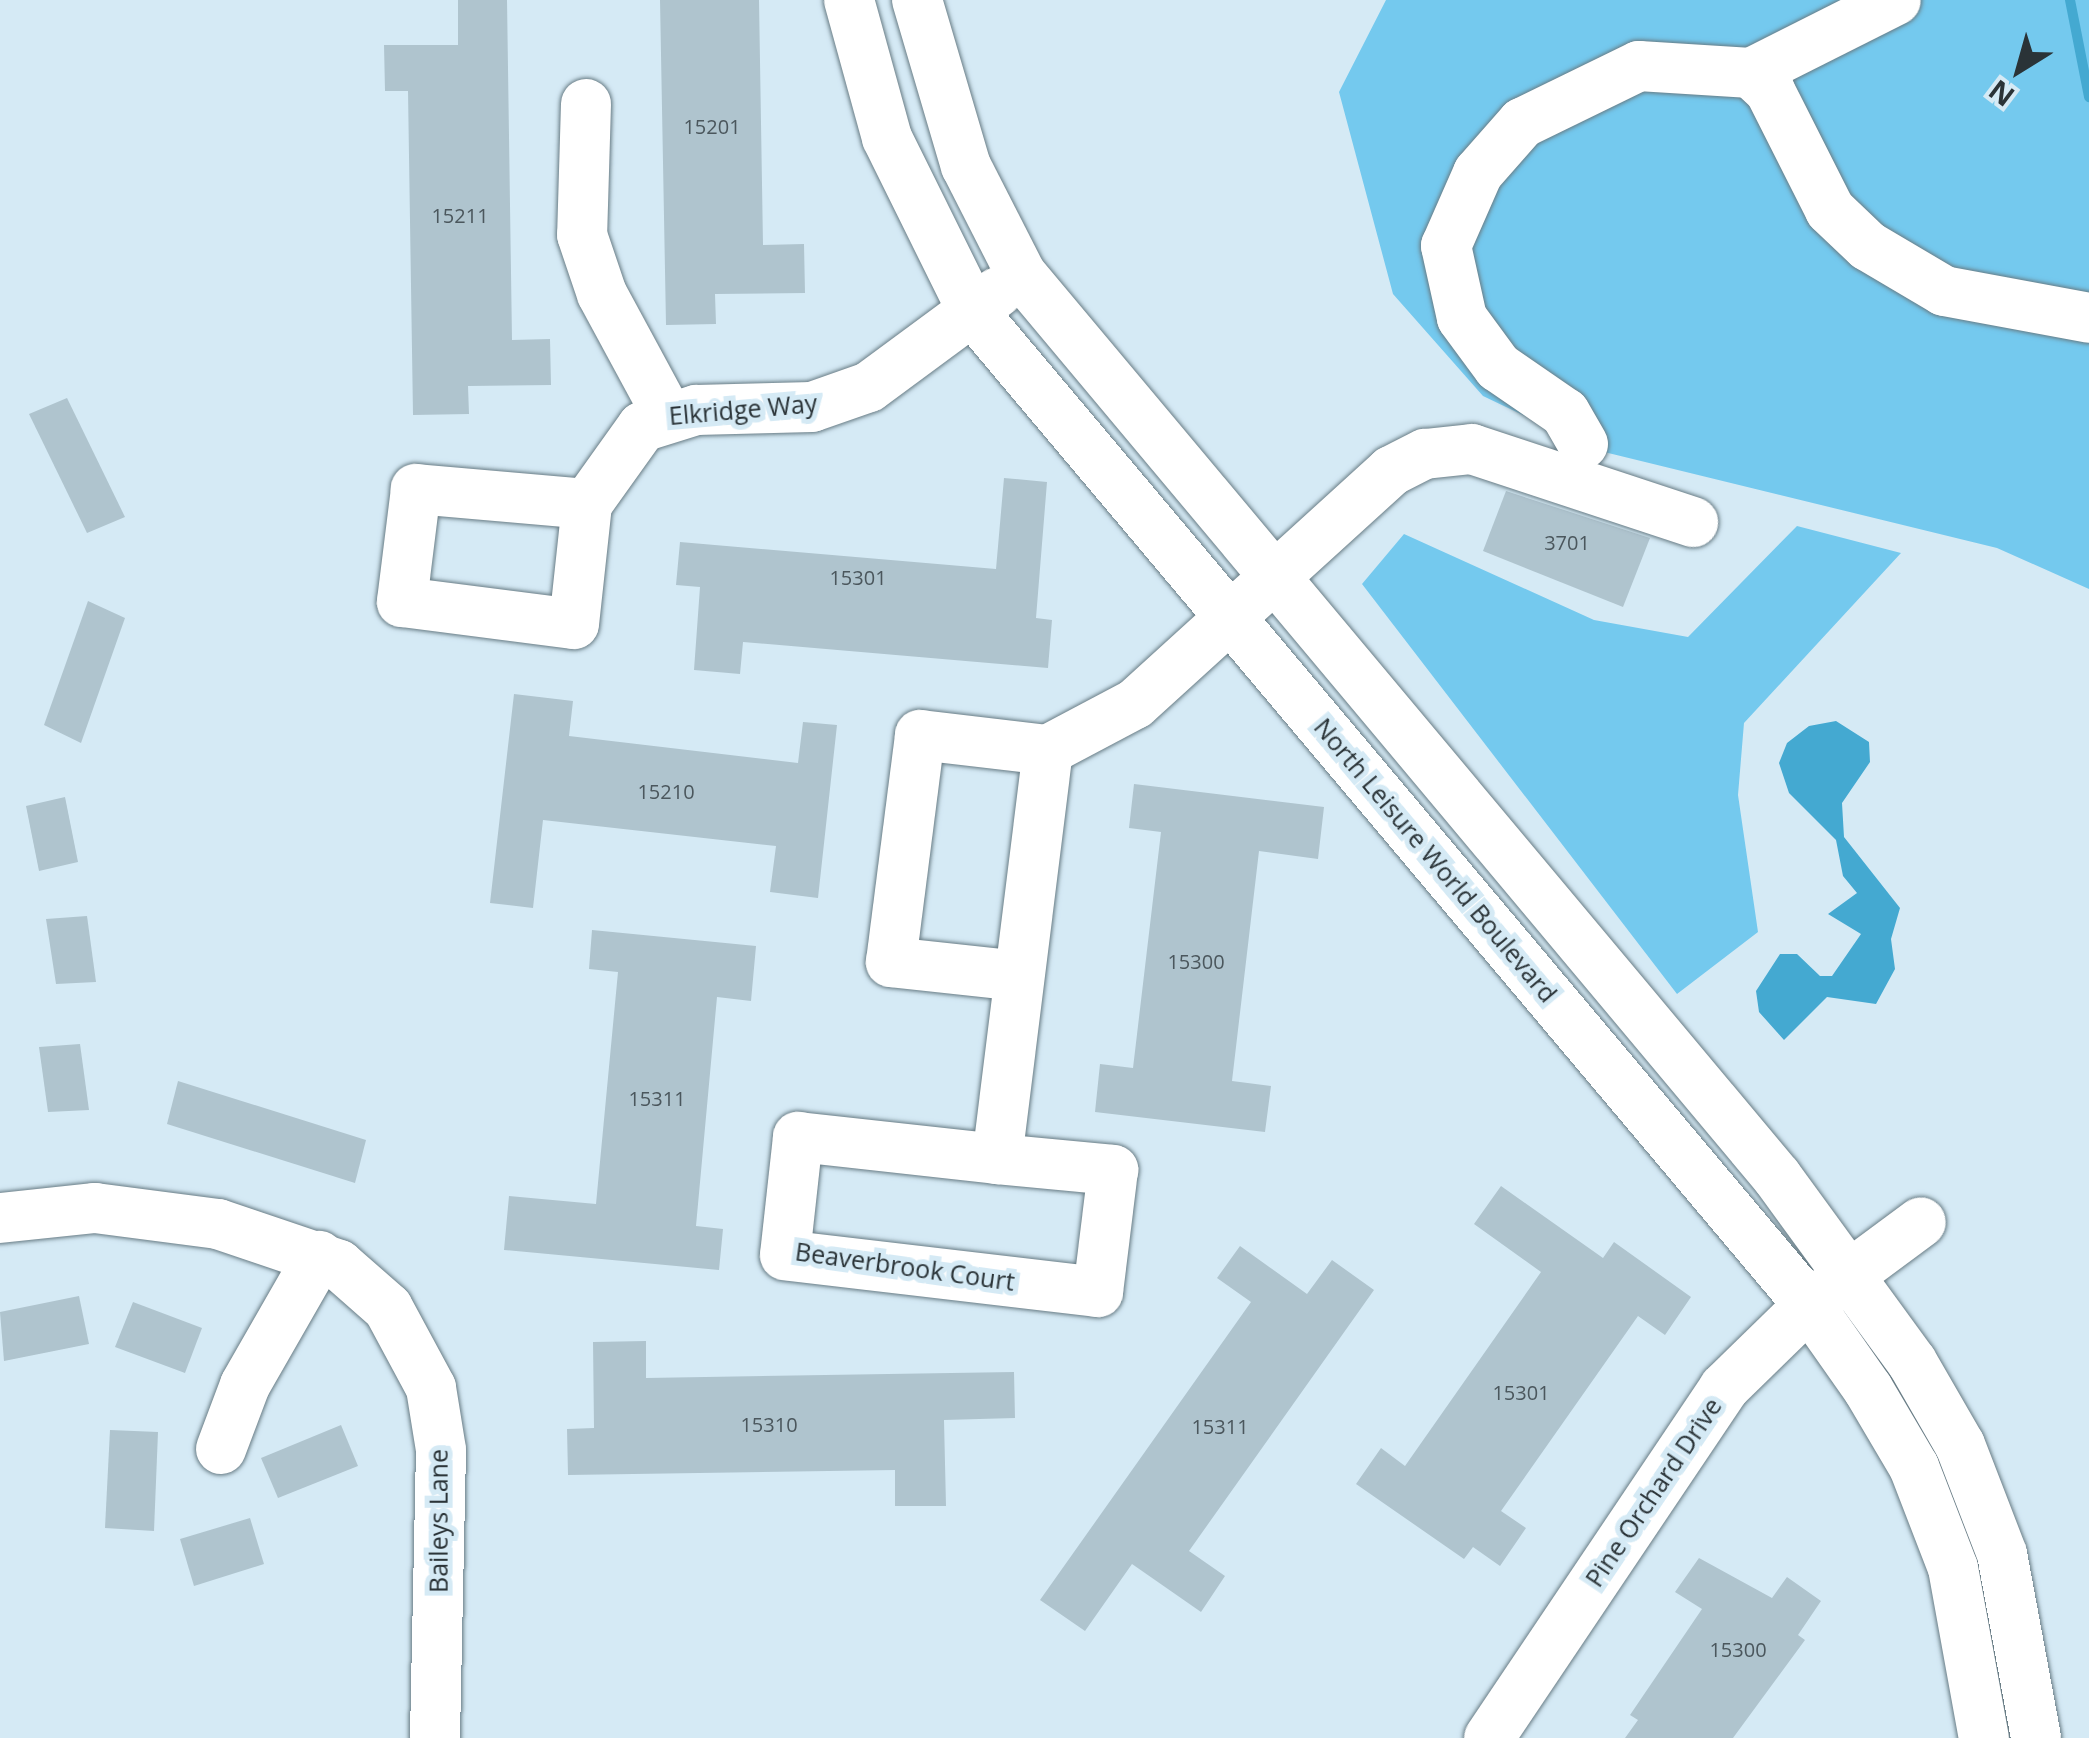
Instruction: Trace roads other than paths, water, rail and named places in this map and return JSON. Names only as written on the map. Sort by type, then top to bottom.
[{"type":"street","name":"North Leisure World Boulevard","points":[[850,0],[887,138],[973,312],[1809,1305],[1914,1467],[1953,1568],[1984,1738]]},
{"type":"street","points":[[917,0],[966,166],[1022,274],[1850,1274],[1960,1445],[2002,1554],[2036,1738]]},
{"type":"street","points":[[1582,444],[1565,413],[1498,368],[1462,318],[1446,246],[1478,173],[1522,122],[1639,66],[1751,72],[1896,0]]},
{"type":"street","points":[[1751,72],[1770,91],[1830,210],[1868,246],[1944,292],[2089,318]]},
{"type":"street","points":[[586,104],[582,235],[602,294],[667,414]]},
{"type":"street","name":"Elkridge Way","points":[[586,504],[642,426],[667,414],[812,407],[869,387],[1022,274]]},
{"type":"street","points":[[1019,976],[890,962],[920,735],[1048,750],[1134,704],[1272,574],[1390,472],[1426,454],[1472,449],[1523,462],[1694,522]]},
{"type":"street","points":[[997,1158],[1048,750]]},
{"type":"street","name":"Beaverbrook Court","points":[[798,1138],[997,1158],[1113,1170],[1098,1292],[785,1255],[798,1138]]},
{"type":"street","name":"Baileys Lane","points":[[0,1218],[95,1208],[218,1224],[319,1256],[388,1308],[431,1388],[441,1450],[435,1738]]},
{"type":"street","name":"Pine Orchard Drive","points":[[1490,1738],[1690,1430],[1809,1305],[1921,1222]]},
{"type":"street","points":[[220,1449],[244,1384],[319,1256]]},
{"type":"waterway","points":[[2070,0],[2089,97]]}]
